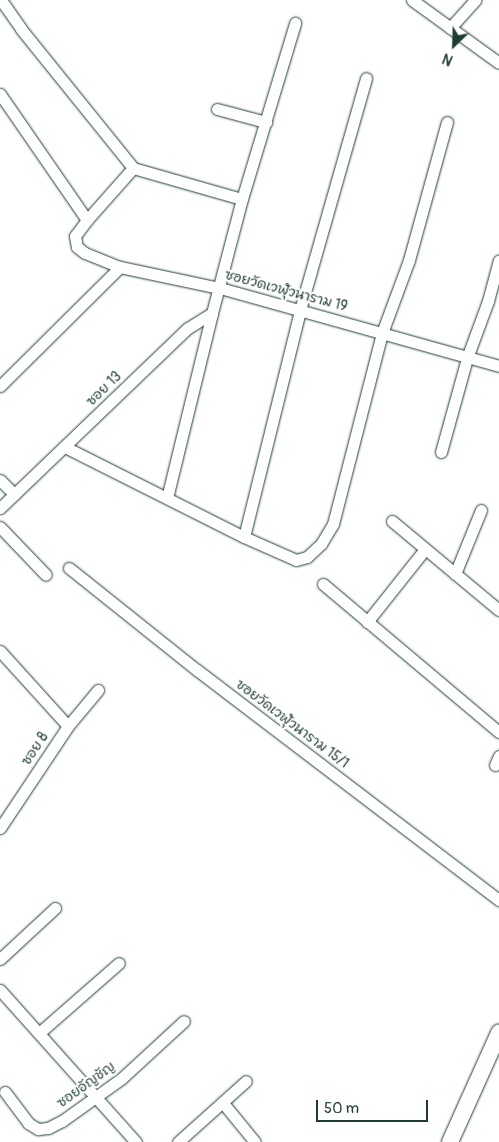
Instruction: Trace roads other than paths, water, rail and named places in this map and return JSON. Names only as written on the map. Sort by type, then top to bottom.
[{"type":"street","points":[[1,0],[21,29],[133,168],[242,199]]},
{"type":"street","points":[[412,0],[497,59]]},
{"type":"street","points":[[450,28],[476,0]]},
{"type":"street","points":[[167,498],[242,199],[294,23]]},
{"type":"street","points":[[244,537],[300,310],[366,78]]},
{"type":"street","points":[[0,94],[87,220],[133,168]]},
{"type":"street","points":[[217,109],[266,122]]},
{"type":"street","points":[[65,447],[244,537],[296,560],[306,557],[321,544],[333,524],[382,333],[409,260],[447,122]]},
{"type":"street","name":"ซอยวัดเวฬุวนาราม 19","points":[[87,220],[76,236],[77,247],[85,254],[120,267],[220,288],[499,366]]},
{"type":"street","points":[[441,452],[467,358],[488,301],[499,260]]},
{"type":"street","points":[[0,386],[120,267]]},
{"type":"street","name":"ซอย 13","points":[[0,508],[188,328],[212,313]]},
{"type":"street","points":[[0,480],[14,494]]},
{"type":"street","points":[[455,574],[481,510]]},
{"type":"street","points":[[392,521],[499,610]]},
{"type":"street","points":[[0,527],[46,575]]},
{"type":"street","points":[[367,622],[425,549]]},
{"type":"street","name":"ซอยวัดเวฬุวนาราม 15/1","points":[[69,568],[197,670],[499,900]]},
{"type":"street","points":[[323,584],[499,732]]},
{"type":"street","points":[[0,651],[68,726]]},
{"type":"street","name":"ซอย 8","points":[[0,828],[68,726],[98,690]]},
{"type":"street","points":[[0,959],[55,908]]},
{"type":"street","points":[[39,1033],[119,963]]},
{"type":"street","points":[[0,990],[96,1095],[136,1142]]},
{"type":"street","name":"ซอยอัญชัญ","points":[[4,1092],[28,1123],[38,1129],[48,1128],[62,1121],[122,1078],[184,1020]]},
{"type":"street","points":[[450,1142],[499,1033]]},
{"type":"street","points":[[178,1142],[246,1081]]},
{"type":"street","points":[[223,1103],[255,1142]]}]
